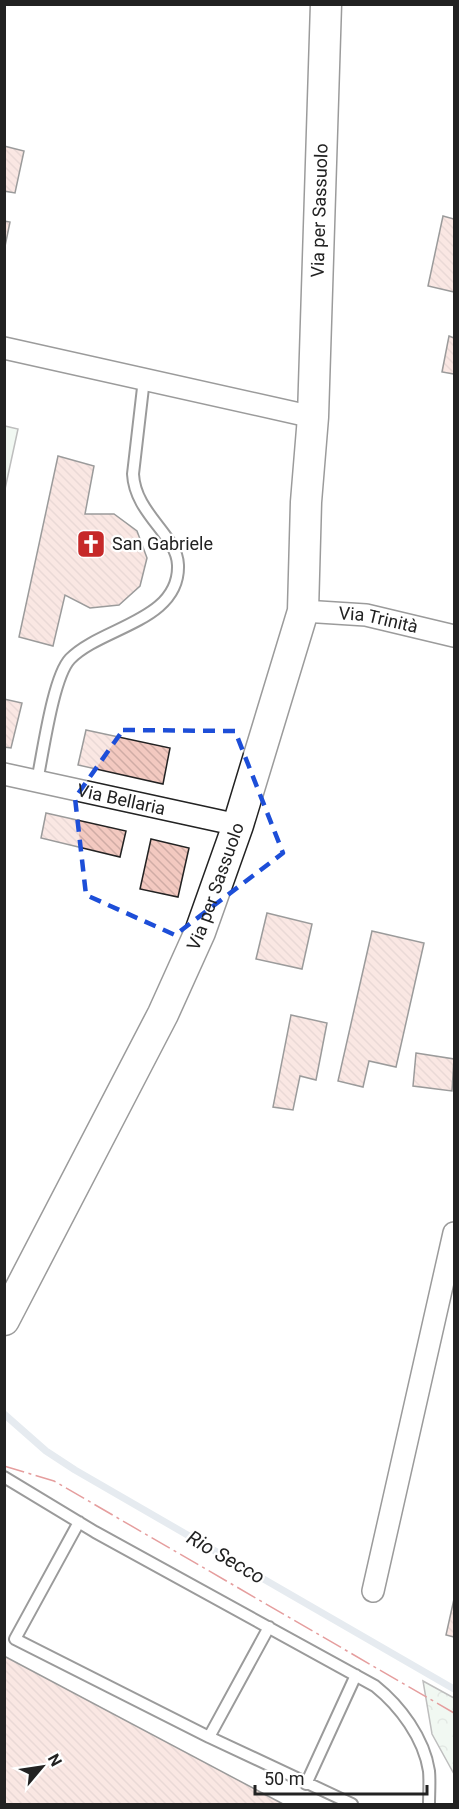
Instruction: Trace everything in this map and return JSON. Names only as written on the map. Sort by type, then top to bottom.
[{"type":"main road","name":"Via per Sassuolo","points":[[4,1320],[163,1014],[200,932],[238,825],[303,611],[306,502],[313,417],[326,4]]},
{"type":"street","points":[[4,348],[313,417]]},
{"type":"street","name":"Via Trinità","points":[[303,611],[366,615],[454,636]]},
{"type":"street","name":"Via Bellaria","points":[[4,774],[238,825]]},
{"type":"street","points":[[373,1592],[454,1233]]},
{"type":"lane","points":[[37,781],[59,681],[68,661],[80,651],[149,614],[162,604],[176,583],[178,564],[174,551],[151,520],[133,489],[144,379]]},
{"type":"lane","points":[[4,1477],[79,1522],[375,1686],[394,1701],[414,1732],[429,1770],[429,1804]]},
{"type":"lane","points":[[79,1522],[15,1639],[209,1737],[352,1804]]},
{"type":"lane","points":[[209,1737],[268,1627]]},
{"type":"lane","points":[[306,1784],[356,1675]]},
{"type":"highlighted area","points":[[123,730],[235,731],[283,853],[175,935],[86,895],[75,798]]},
{"type":"green space","points":[[4,426],[18,429],[5,489]]},
{"type":"green space","points":[[423,1681],[454,1698],[454,1774],[432,1734]]},
{"type":"building","points":[[4,146],[24,151],[15,193],[4,191]]},
{"type":"building","points":[[443,216],[454,219],[454,292],[428,286]]},
{"type":"building","points":[[4,221],[10,222],[4,251]]},
{"type":"building","points":[[449,336],[454,338],[454,374],[442,372]]},
{"type":"building","name":"San Gabriele","points":[[58,456],[94,466],[85,514],[114,514],[137,531],[147,558],[140,586],[119,605],[90,608],[65,595],[53,646],[19,637]]},
{"type":"building","points":[[4,699],[22,703],[11,748],[4,747]]},
{"type":"building","points":[[86,730],[170,748],[163,784],[78,765]]},
{"type":"building","points":[[46,813],[126,831],[120,857],[41,838]]},
{"type":"building","points":[[151,839],[189,848],[178,897],[140,889]]},
{"type":"building","points":[[267,913],[312,924],[302,969],[256,959]]},
{"type":"building","points":[[372,931],[424,943],[396,1067],[369,1061],[363,1087],[338,1081]]},
{"type":"building","points":[[291,1015],[327,1023],[316,1080],[300,1076],[293,1110],[273,1107]]},
{"type":"building","points":[[416,1053],[454,1059],[452,1091],[413,1086]]},
{"type":"building","points":[[454,1599],[454,1637],[446,1635]]},
{"type":"building","points":[[4,1656],[283,1804],[4,1804]]},
{"type":"waterway","name":"Rio Secco","points":[[4,1414],[46,1451],[75,1470],[454,1689]]},
{"type":"power","points":[[4,1466],[54,1481],[454,1713]]},
{"type":"place","name":"San Gabriele","points":[[91,544]]}]
